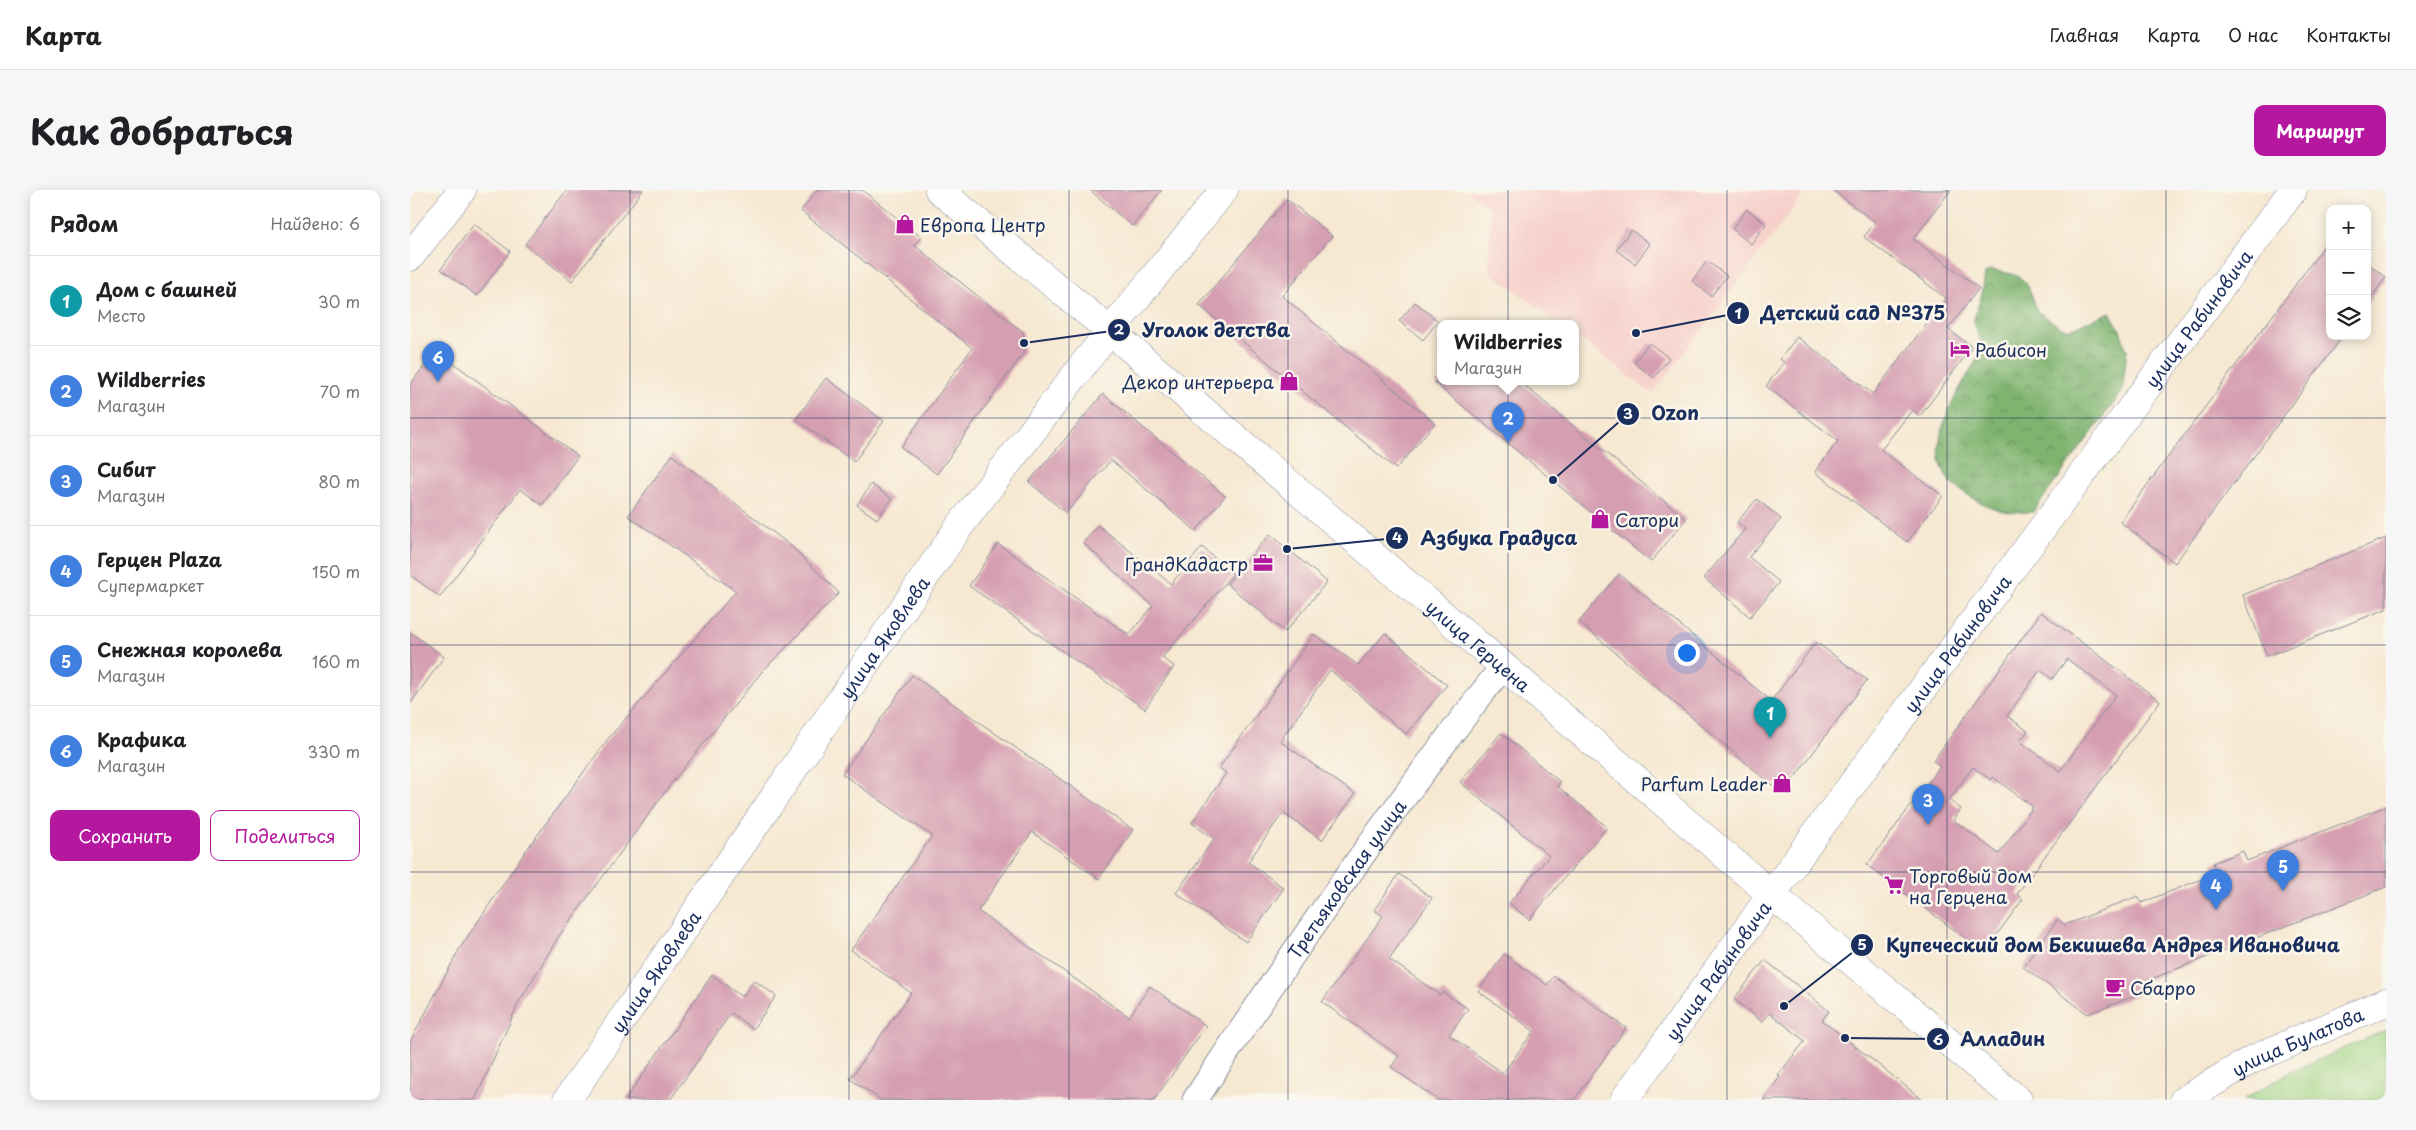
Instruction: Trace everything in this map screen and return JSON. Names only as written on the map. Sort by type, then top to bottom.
[{"type":"street","points":[[410,257],[462,190]]},
{"type":"street","name":"улица Герцена","points":[[939,190],[1110,331],[1772,895],[2018,1100]]},
{"type":"street","name":"улица Яковлева","points":[[567,1100],[937,558],[1110,331],[1224,190]]},
{"type":"street","name":"улица Рабиновича","points":[[1624,1100],[1772,895],[2293,190]]},
{"type":"street","name":"Третьяковская улица","points":[[1194,1100],[1258,1003],[1422,770],[1504,665]]},
{"type":"street","name":"улица Булатова","points":[[2184,1100],[2251,1060],[2386,1002]]},
{"type":"shaded area","points":[[1467,190],[1807,190],[1653,394],[1579,338],[1579,320],[1555,320],[1489,271],[1490,209]]},
{"type":"green space","points":[[1991,270],[2012,274],[2023,280],[2031,292],[2037,311],[2060,327],[2069,329],[2110,312],[2120,330],[2127,351],[2122,392],[2033,512],[1999,510],[1968,495],[1950,481],[1942,466],[1939,450],[1946,417],[1979,355],[1981,342],[1973,321],[1982,294],[1985,273]]},
{"type":"green space","points":[[2386,1030],[2386,1100],[2243,1100],[2290,1072]]},
{"type":"building","points":[[567,190],[643,190],[572,281],[525,244]]},
{"type":"building","points":[[817,190],[862,190],[921,237],[914,245],[1023,332],[1024,352],[937,474],[901,447],[972,348],[801,211]]},
{"type":"building","points":[[1090,190],[1162,190],[1132,226]]},
{"type":"building","points":[[1832,190],[1951,190],[1913,239],[1979,288],[1948,329],[1972,347],[1920,416],[1912,410],[1881,450],[1943,496],[1907,542],[1815,472],[1838,441],[1766,386],[1784,362],[1780,359],[1797,337],[1873,394],[1946,298],[1864,237],[1875,222]]},
{"type":"building","points":[[1287,199],[1332,236],[1282,296],[1435,423],[1396,469],[1199,305]]},
{"type":"building","points":[[1747,209],[1766,224],[1751,244],[1732,229]]},
{"type":"building","points":[[474,224],[510,251],[477,296],[441,269]]},
{"type":"building","points":[[1631,230],[1650,244],[1635,264],[1616,250]]},
{"type":"building","points":[[2326,243],[2326,340],[2340,340],[2175,563],[2120,522]]},
{"type":"building","points":[[1707,261],[1727,276],[1711,296],[1692,281]]},
{"type":"building","points":[[2371,266],[2386,277],[2371,298]]},
{"type":"building","points":[[1415,302],[1437,320],[1437,322],[1423,340],[1399,321]]},
{"type":"building","points":[[1649,343],[1669,358],[1654,378],[1634,363]]},
{"type":"building","points":[[436,350],[578,456],[542,505],[520,489],[440,597],[410,575],[410,385]]},
{"type":"building","points":[[826,378],[884,421],[854,462],[796,419]]},
{"type":"building","points":[[1438,385],[1524,385],[1686,519],[1651,562]]},
{"type":"building","points":[[1103,394],[1225,496],[1196,531],[1111,460],[1066,513],[1029,482]]},
{"type":"building","points":[[672,455],[791,546],[839,593],[760,674],[674,780],[559,936],[519,1002],[475,1100],[410,1100],[410,1042],[460,948],[525,852],[608,739],[736,591],[628,516]]},
{"type":"building","points":[[871,484],[892,499],[877,519],[857,505]]},
{"type":"building","points":[[1757,499],[1781,519],[1749,557],[1779,582],[1750,617],[1704,578],[1745,529],[1737,522]]},
{"type":"building","points":[[1098,525],[1171,584],[1202,547],[1233,574],[1162,658],[1174,666],[1145,709],[969,586],[998,544],[1129,635],[1153,606],[1083,543]]},
{"type":"building","points":[[1270,534],[1327,582],[1285,632],[1227,584]]},
{"type":"building","points":[[2386,538],[2386,609],[2267,656],[2243,595]]},
{"type":"building","points":[[1619,574],[1771,701],[1816,642],[1867,680],[1792,781],[1772,785],[1579,622]]},
{"type":"building","points":[[2041,612],[2160,701],[2017,894],[2023,899],[1984,952],[1867,865],[1940,766],[1933,761]],"holes":[[[2067,659],[2116,695],[2060,771],[2020,741],[2028,731],[2007,716],[2040,670],[2052,679]],[[1973,767],[1991,780],[1993,777],[2033,807],[1999,854],[1953,820],[1961,809],[1949,800]]]},
{"type":"building","points":[[410,632],[444,657],[410,704]]},
{"type":"building","points":[[1385,633],[1447,685],[1406,734],[1330,670],[1280,741],[1355,794],[1322,840],[1283,813],[1248,862],[1284,888],[1246,942],[1176,893],[1214,839],[1192,823],[1226,773],[1219,768],[1314,634],[1358,665]]},
{"type":"building","points":[[912,675],[1133,830],[1099,879],[1032,832],[978,911],[1129,1017],[1150,986],[1206,1026],[1154,1100],[881,1100],[850,1079],[911,993],[851,950],[932,836],[842,774]]},
{"type":"building","points":[[1501,733],[1560,782],[1557,786],[1607,827],[1529,920],[1509,903],[1549,856],[1460,782]]},
{"type":"building","points":[[2386,806],[2386,887],[2146,981],[2150,990],[2088,1014],[2023,967],[2058,919],[2065,925],[2138,896],[2141,903],[2217,873],[2213,863],[2243,851],[2247,861]]},
{"type":"building","points":[[1399,874],[1432,898],[1389,959],[1440,995],[1443,992],[1468,1009],[1449,1035],[1503,1073],[1534,1031],[1478,991],[1504,954],[1547,985],[1554,976],[1626,1028],[1574,1100],[1438,1100],[1391,1067],[1399,1056],[1322,1002],[1383,916],[1374,910]]},
{"type":"building","points":[[1765,960],[1829,1011],[1822,1020],[1923,1100],[1763,1100],[1780,1077],[1778,1075],[1805,1041],[1770,1013],[1762,1022],[1734,999]]},
{"type":"building","points":[[712,975],[742,997],[754,980],[776,996],[753,1029],[731,1013],[670,1100],[625,1100]]},
{"type":"place","name":"Европа Центр","points":[[905,224]]},
{"type":"place","name":"Детский сад №375","points":[[1636,333]]},
{"type":"place","name":"Уголок детства","points":[[1024,343]]},
{"type":"place","name":"Рабисон","points":[[1960,349]]},
{"type":"place","name":"Декор интерьера","points":[[1289,381]]},
{"type":"place","name":"Крафика","points":[[438,382]]},
{"type":"place","name":"Wildberries","points":[[1508,443]]},
{"type":"place","name":"Ozon","points":[[1553,480]]},
{"type":"place","name":"Сатори","points":[[1600,519]]},
{"type":"place","name":"Азбука Градуса","points":[[1287,549]]},
{"type":"place","name":"ГрандКадастр","points":[[1263,563]]},
{"type":"place","name":"Дом с башней","points":[[1770,738]]},
{"type":"place","name":"Parfum Leader","points":[[1782,783]]},
{"type":"place","name":"Сибит","points":[[1928,825]]},
{"type":"place","name":"Торговый дом на Герцена","points":[[1894,885]]},
{"type":"place","name":"Снежная королева","points":[[2283,891]]},
{"type":"place","name":"Герцен Plaza","points":[[2216,910]]},
{"type":"place","name":"Сбарро","points":[[2115,987]]},
{"type":"place","name":"Купеческий дом Бекишева Андрея Ивановича","points":[[1784,1006]]},
{"type":"place","name":"Алладин","points":[[1845,1038]]}]
